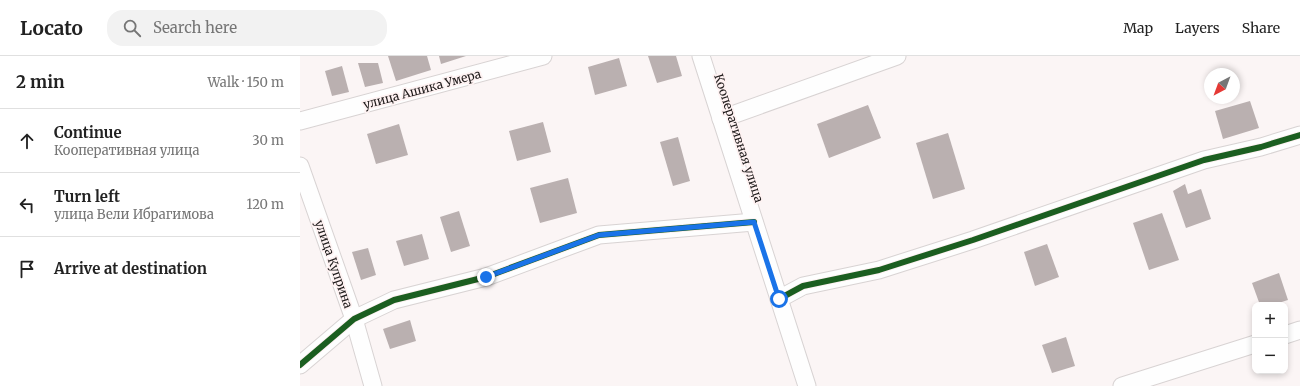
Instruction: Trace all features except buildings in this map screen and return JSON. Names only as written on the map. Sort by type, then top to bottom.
[{"type":"street","name":"улица Ашика Умера","points":[[300,121],[543,56]]},
{"type":"street","name":"Кооперативная улица","points":[[701,56],[807,386]]},
{"type":"street","points":[[721,119],[897,56]]},
{"type":"street","points":[[779,299],[803,286],[879,270],[973,240],[1204,160],[1261,147],[1300,135]]},
{"type":"street","name":"улица Куприна","points":[[300,166],[354,319],[373,386]]},
{"type":"street","points":[[300,366],[354,319],[394,300],[486,277],[599,235],[754,222]]},
{"type":"street","points":[[1288,334],[1300,330]]},
{"type":"street","points":[[1122,386],[1252,345]]},
{"type":"cycle path","points":[[779,299],[803,286],[879,270],[973,240],[1204,160],[1261,147],[1300,135]]},
{"type":"cycle path","points":[[300,365],[354,319],[394,300],[486,277],[599,235],[754,222]]},
{"type":"route","points":[[486,277],[599,235],[754,222],[779,299]]}]
